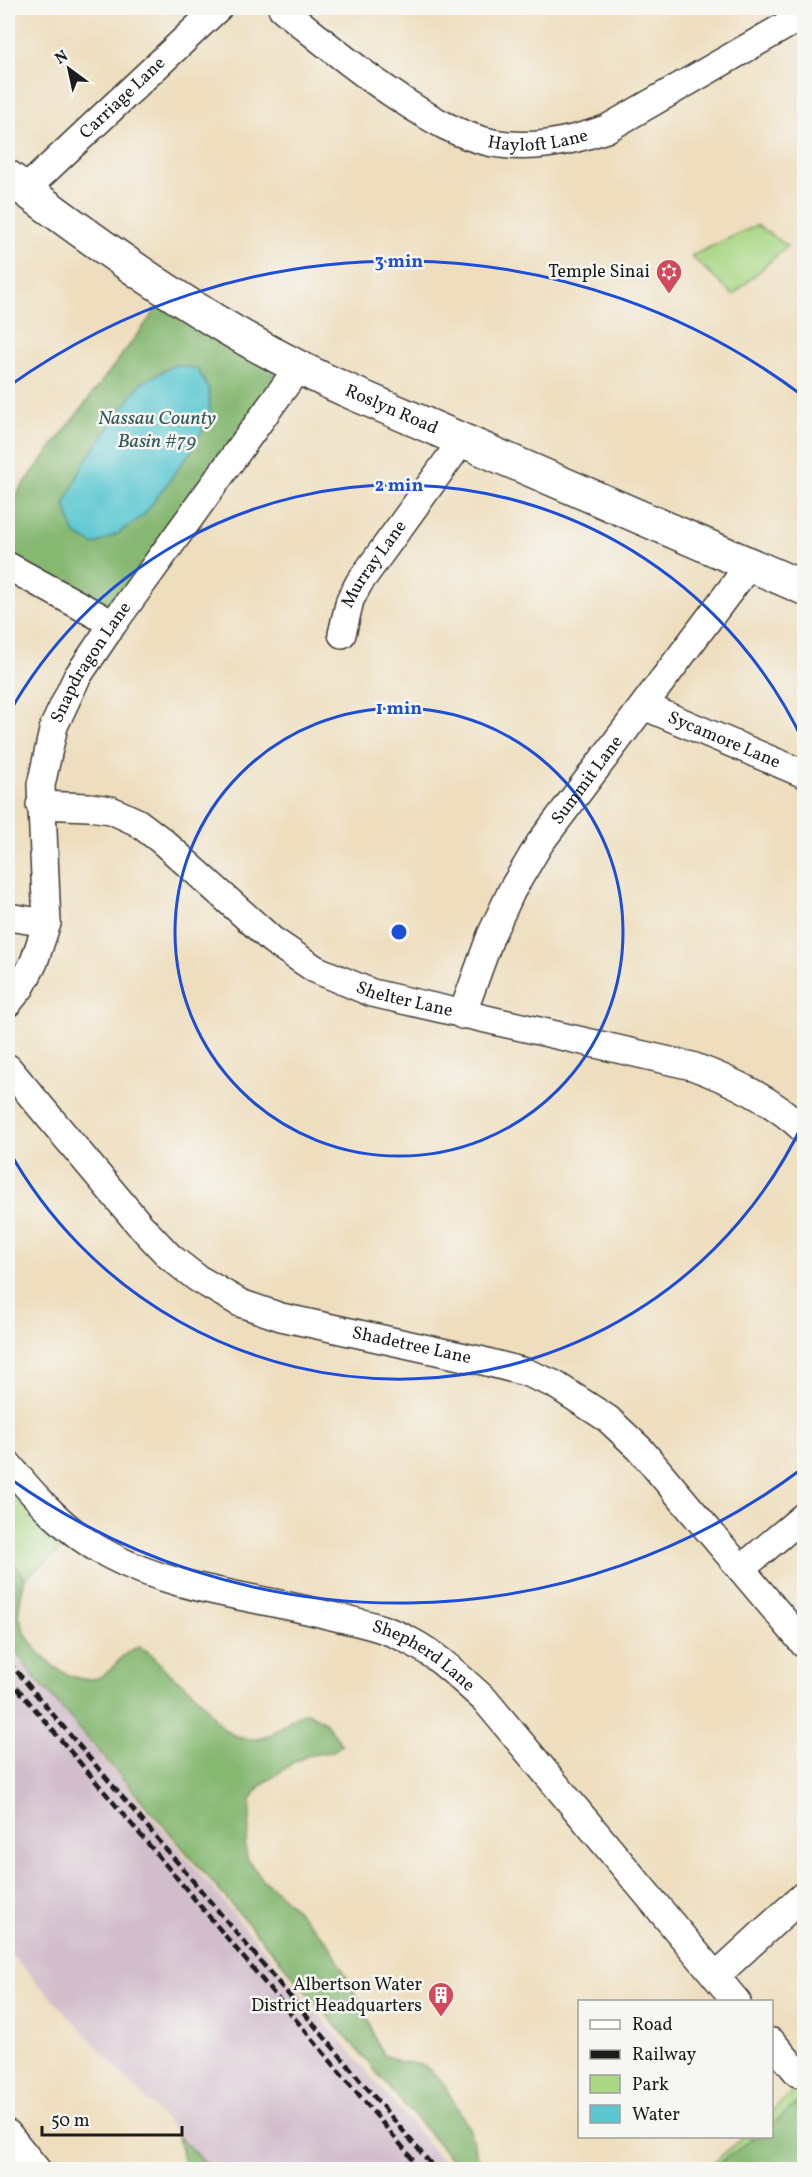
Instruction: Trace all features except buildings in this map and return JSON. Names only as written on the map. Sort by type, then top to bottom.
[{"type":"main road","name":"Roslyn Road","points":[[16,184],[169,293],[298,368],[804,588]]},
{"type":"street","name":"Carriage Lane","points":[[16,184],[218,8]]},
{"type":"street","name":"Hayloft Lane","points":[[282,8],[330,49],[436,123],[458,133],[493,143],[520,145],[559,143],[606,129],[804,15]]},
{"type":"street","name":"Snapdragon Lane","points":[[8,1003],[21,987],[34,962],[47,923],[40,805],[41,785],[54,726],[77,677],[113,624],[298,368]]},
{"type":"street","name":"Murray Lane","points":[[342,634],[350,600],[359,583],[462,441]]},
{"type":"street","name":"Summit Lane","points":[[462,1015],[491,935],[512,890],[540,843],[750,564]]},
{"type":"street","points":[[8,566],[113,624]]},
{"type":"street","name":"Sycamore Lane","points":[[644,706],[804,774]]},
{"type":"street","name":"Shelter Lane","points":[[40,805],[111,810],[137,822],[162,841],[272,940],[315,969],[372,993],[692,1066],[727,1079],[769,1102],[804,1130]]},
{"type":"street","points":[[8,917],[47,923]]},
{"type":"street","name":"Shadetree Lane","points":[[8,1068],[139,1224],[170,1257],[197,1278],[240,1303],[281,1317],[525,1372],[554,1384],[608,1419],[639,1449],[804,1644]]},
{"type":"street","name":"Shepherd Lane","points":[[8,1464],[36,1499],[70,1530],[107,1555],[140,1570],[214,1591],[295,1607],[378,1628],[409,1640],[438,1658],[485,1700],[736,2000]]},
{"type":"street","points":[[741,1569],[804,1516]]},
{"type":"street","points":[[716,1976],[804,1895]]},
{"type":"street","points":[[773,2044],[798,2073]]},
{"type":"street","points":[[8,2134],[37,2169]]},
{"type":"shaded area","points":[[8,1646],[449,2169],[211,2169],[8,1951]]},
{"type":"green space","points":[[757,225],[787,246],[733,295],[691,256]]},
{"type":"green space","points":[[169,293],[298,367],[113,624],[8,566],[8,505]]},
{"type":"green space","points":[[8,1465],[75,1537],[8,1593]]},
{"type":"green space","points":[[8,1562],[14,1563],[25,1578],[19,1611],[21,1624],[27,1637],[47,1661],[73,1677],[87,1679],[100,1677],[110,1671],[126,1653],[140,1647],[195,1694],[222,1727],[236,1736],[245,1739],[263,1738],[294,1717],[308,1712],[326,1723],[342,1745],[333,1751],[307,1756],[294,1762],[259,1787],[251,1800],[249,1831],[245,1846],[247,1859],[262,1879],[328,1942],[367,2016],[377,2044],[384,2055],[400,2062],[418,2063],[442,2081],[469,2128],[477,2156],[488,2169],[460,2169],[33,1675],[8,1642]]},
{"type":"green space","points":[[804,2081],[804,2169],[706,2170],[741,2138],[773,2138],[773,2110]]},
{"type":"green space","points":[[804,2098],[804,2169],[711,2169],[754,2138],[773,2138],[773,2123]]},
{"type":"green space","points":[[178,2136],[211,2169],[188,2169],[184,2164]]},
{"type":"water","name":"Nassau County Basin #79","points":[[175,365],[197,369],[209,389],[210,416],[191,451],[144,515],[117,534],[94,545],[74,533],[65,504],[84,463],[140,384]]},
{"type":"railway","points":[[8,1661],[436,2170]]},
{"type":"railway","points":[[8,1677],[422,2170]]},
{"type":"place","name":"Temple Sinai","points":[[669,295]]},
{"type":"place","name":"Albertson Water District Headquarters","points":[[441,2018]]}]
